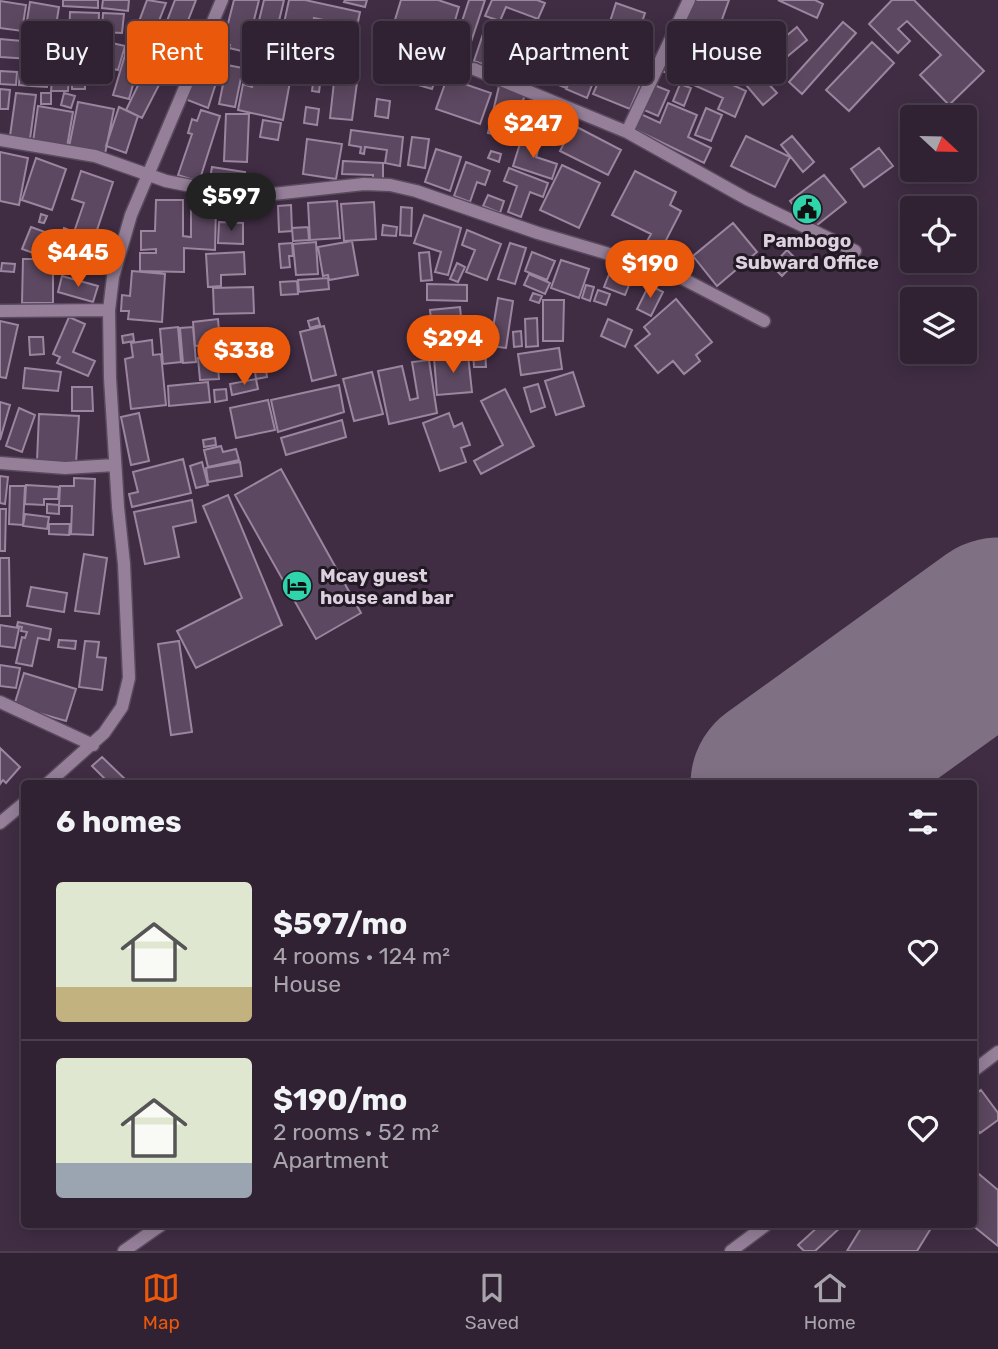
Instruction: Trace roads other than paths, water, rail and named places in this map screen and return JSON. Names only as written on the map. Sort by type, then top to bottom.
[{"type":"street","points":[[52,780],[93,745],[122,707],[129,678],[124,564],[115,465],[109,310],[121,244],[222,0]]},
{"type":"street","points":[[627,132],[689,0]]},
{"type":"street","points":[[474,69],[627,132],[747,199],[855,251]]},
{"type":"street","points":[[0,141],[95,156],[188,186],[246,197],[365,184],[390,185],[416,191],[538,233],[670,272],[764,321]]},
{"type":"street","points":[[0,311],[109,310]]},
{"type":"street","points":[[0,463],[65,468],[115,465]]},
{"type":"street","points":[[0,702],[93,745]]},
{"type":"street","points":[[0,823],[21,806]]},
{"type":"street","points":[[977,1068],[998,1052]]},
{"type":"street","points":[[124,1251],[157,1228]]},
{"type":"street","points":[[731,1251],[762,1228]]},
{"type":"place","name":"Pambogo Subward Office","points":[[807,209]]},
{"type":"place","name":"Mcay guest house and bar","points":[[297,586]]}]
